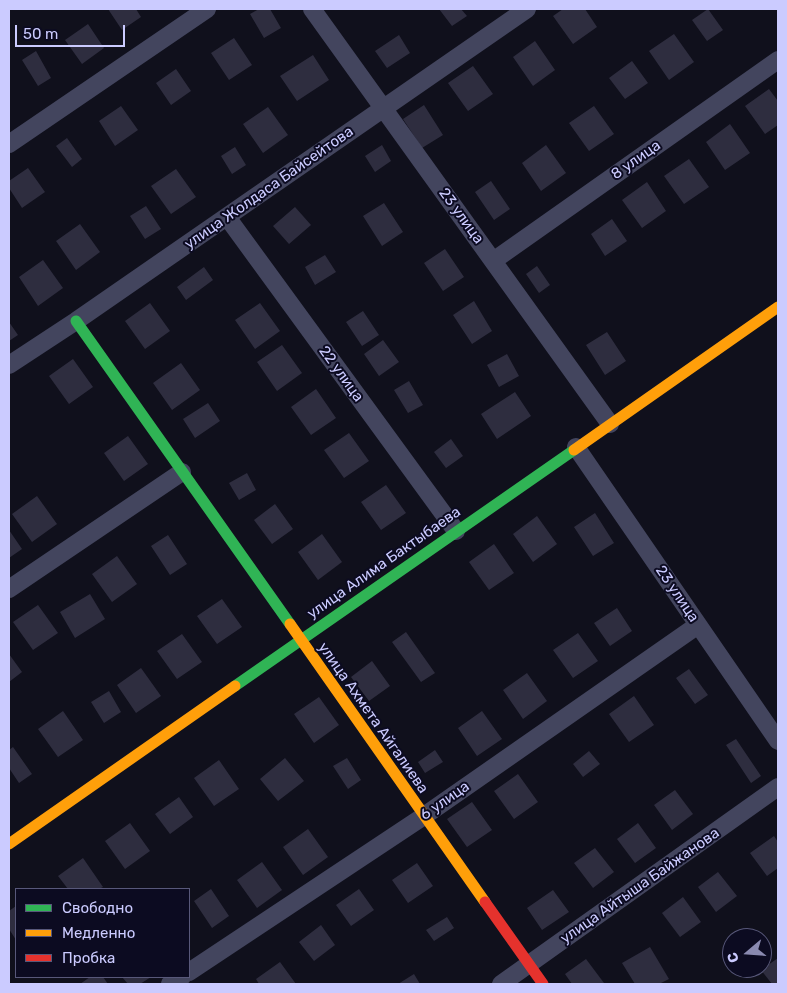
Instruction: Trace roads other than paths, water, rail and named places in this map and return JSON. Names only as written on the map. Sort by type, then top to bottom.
[{"type":"street","points":[[9,144],[207,9]]},
{"type":"street","name":"23 улица","points":[[312,9],[610,424]]},
{"type":"street","name":"улица Жолдаса Байсейтова","points":[[9,365],[76,322],[527,9]]},
{"type":"street","name":"8 улица","points":[[493,261],[778,60]]},
{"type":"street","name":"22 улица","points":[[227,217],[456,531]]},
{"type":"street","name":"улица Алима Бактыбаева","points":[[9,844],[778,307]]},
{"type":"street","name":"улица Ахмета Айгалиева","points":[[76,322],[543,984]]},
{"type":"street","name":"23 улица","points":[[576,447],[778,741]]},
{"type":"street","points":[[9,589],[182,472]]},
{"type":"street","name":"6 улица","points":[[190,971],[424,816],[698,625]]},
{"type":"street","name":"улица Айтыша Байжанова","points":[[501,984],[778,787]]}]
